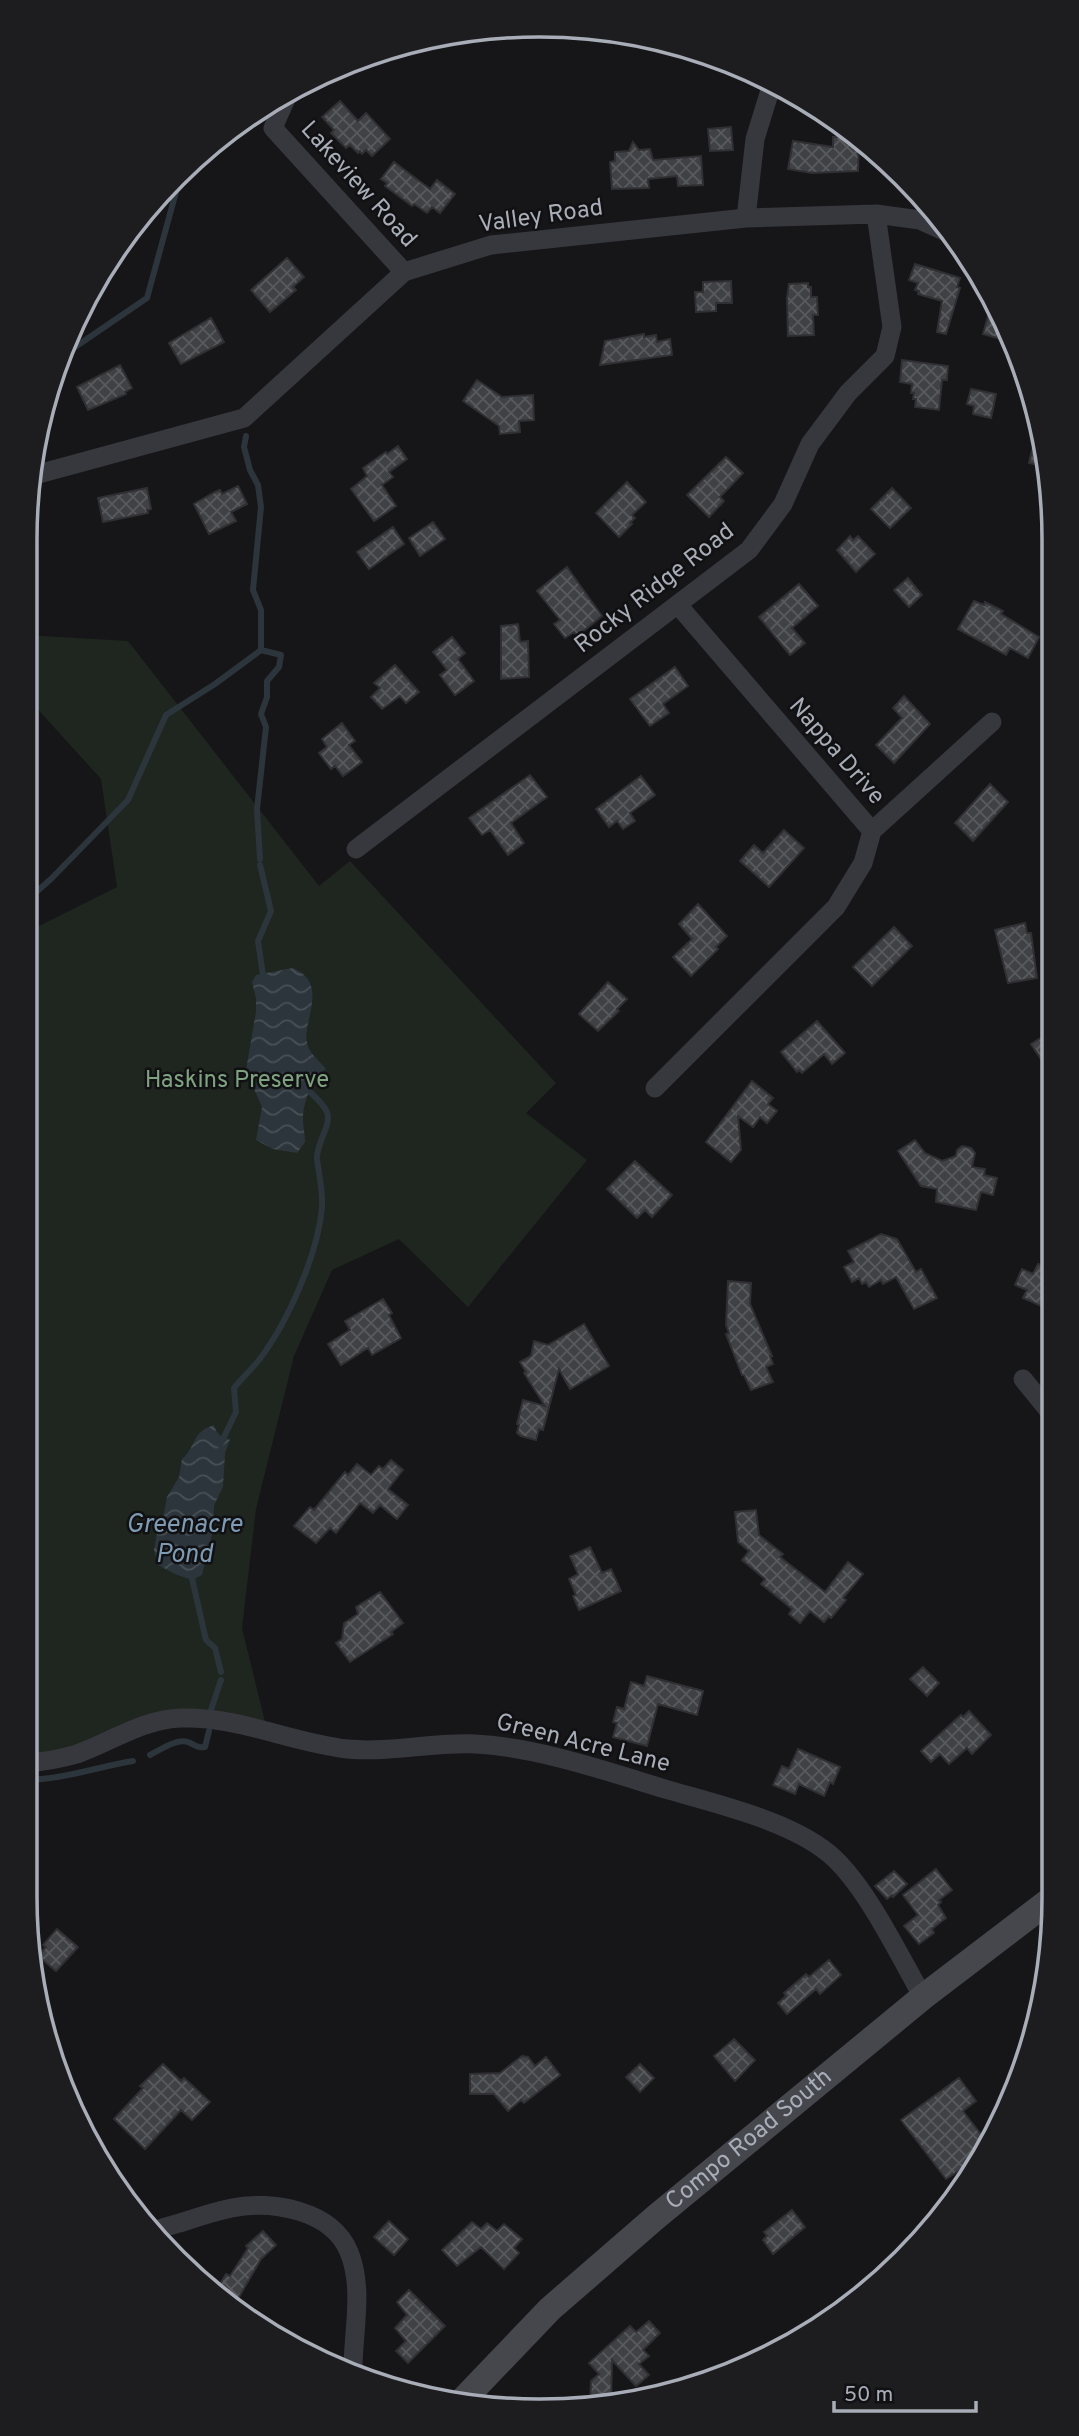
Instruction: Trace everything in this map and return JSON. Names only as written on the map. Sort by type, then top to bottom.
[{"type":"main road","name":"Compo Road South","points":[[473,2395],[532,2326],[581,2281],[923,1997],[1042,1907]]},
{"type":"street","points":[[746,218],[755,139],[769,93]]},
{"type":"street","name":"Lakeview Road","points":[[282,108],[273,128],[404,272]]},
{"type":"street","name":"Valley Road","points":[[41,472],[244,418],[404,272],[491,245],[746,218],[876,214],[920,220],[931,225]]},
{"type":"street","name":"Rocky Ridge Road","points":[[356,849],[749,550],[783,504],[810,444],[848,393],[885,356],[892,327],[876,214]]},
{"type":"street","name":"Nappa Drive","points":[[655,1088],[836,907],[863,863],[872,831],[678,605]]},
{"type":"street","points":[[872,831],[992,722]]},
{"type":"street","points":[[1023,1379],[1042,1402]]},
{"type":"street","name":"Green Acre Lane","points":[[37,1762],[76,1754],[157,1721],[181,1718],[267,1730],[347,1749],[395,1750],[473,1744],[512,1748],[605,1771],[745,1813],[802,1835],[818,1845],[835,1858],[864,1895],[923,1997]]},
{"type":"street","points":[[163,2229],[210,2214],[252,2206],[288,2209],[316,2216],[324,2221],[341,2236],[354,2270],[356,2313],[353,2363]]},
{"type":"green space","name":"Haskins Preserve","points":[[37,636],[128,641],[319,886],[350,861],[556,1083],[526,1113],[587,1160],[468,1307],[399,1239],[332,1270],[294,1356],[256,1509],[242,1628],[267,1730],[157,1721],[37,1759],[37,927],[117,887],[101,779],[37,708]]},
{"type":"water","points":[[293,968],[310,983],[312,1003],[306,1034],[307,1043],[312,1054],[326,1069],[316,1079],[307,1099],[303,1112],[305,1142],[297,1153],[273,1149],[256,1140],[262,1107],[246,1070],[256,1012],[252,982],[256,975]]},
{"type":"water","name":"Greenacre Pond","points":[[214,1425],[219,1435],[230,1439],[225,1453],[223,1487],[214,1505],[213,1530],[202,1575],[192,1580],[158,1565],[154,1550],[167,1497],[179,1477],[182,1459],[201,1431]]},
{"type":"building","points":[[340,101],[358,121],[366,113],[390,139],[372,156],[366,150],[362,154],[360,151],[358,153],[350,145],[346,148],[331,133],[334,130],[322,117]]},
{"type":"building","points":[[731,127],[733,150],[710,151],[708,129]]},
{"type":"building","points":[[833,137],[841,137],[859,152],[858,171],[812,173],[788,169],[793,141],[833,147]]},
{"type":"building","points":[[633,142],[639,150],[650,149],[653,160],[701,156],[703,185],[678,186],[677,176],[648,179],[649,188],[612,189],[610,162],[615,161],[615,152],[629,151]]},
{"type":"building","points":[[394,162],[430,189],[437,180],[455,194],[440,213],[432,207],[427,213],[414,204],[412,206],[385,186],[387,183],[381,179]]},
{"type":"building","points":[[287,258],[304,277],[293,287],[296,290],[270,312],[251,290]]},
{"type":"building","points":[[915,264],[960,278],[957,287],[960,288],[946,334],[937,332],[942,301],[918,294],[919,291],[915,290],[918,283],[909,280]]},
{"type":"building","points":[[731,281],[732,303],[716,303],[716,311],[696,312],[695,292],[703,292],[703,282]]},
{"type":"building","points":[[808,283],[811,297],[817,297],[818,315],[813,315],[814,335],[788,336],[789,284]]},
{"type":"building","points":[[989,314],[1000,339],[983,334]]},
{"type":"building","points":[[211,318],[224,342],[181,364],[169,343]]},
{"type":"building","points":[[644,334],[644,337],[656,335],[657,342],[670,339],[672,355],[600,365],[605,341]]},
{"type":"building","points":[[902,360],[948,366],[947,380],[942,380],[939,410],[915,407],[916,399],[913,399],[914,393],[911,393],[912,384],[900,382]]},
{"type":"building","points":[[120,365],[132,388],[125,392],[126,394],[88,410],[77,387]]},
{"type":"building","points":[[477,380],[502,397],[533,395],[534,420],[519,421],[520,432],[500,434],[499,426],[463,401]]},
{"type":"building","points":[[971,389],[996,394],[991,418],[973,414],[974,406],[967,404]]},
{"type":"building","points":[[1034,445],[1037,465],[1029,463]]},
{"type":"building","points":[[398,446],[407,459],[389,472],[393,477],[382,485],[396,506],[374,521],[351,489],[367,476],[363,468]]},
{"type":"building","points":[[726,457],[743,473],[720,497],[724,501],[709,517],[687,495]]},
{"type":"building","points":[[627,482],[646,502],[632,515],[635,518],[630,523],[632,524],[619,537],[596,513]]},
{"type":"building","points":[[238,486],[247,504],[231,512],[236,521],[209,534],[194,504],[215,492],[220,490],[222,494]]},
{"type":"building","points":[[147,488],[151,509],[147,510],[148,513],[103,522],[98,498]]},
{"type":"building","points":[[892,488],[911,508],[890,528],[871,509]]},
{"type":"building","points":[[433,522],[445,539],[420,556],[409,538]]},
{"type":"building","points":[[393,527],[404,544],[369,569],[357,552]]},
{"type":"building","points":[[850,536],[853,540],[858,536],[875,554],[856,572],[837,550]]},
{"type":"building","points":[[567,567],[602,616],[577,636],[574,632],[565,638],[554,624],[560,620],[537,591]]},
{"type":"building","points":[[908,578],[922,595],[909,607],[894,590]]},
{"type":"building","points":[[799,584],[818,606],[792,628],[805,643],[790,655],[759,617]]},
{"type":"building","points":[[974,601],[984,605],[985,602],[1003,611],[1001,614],[1039,637],[1028,658],[1010,648],[1006,655],[958,629]]},
{"type":"building","points":[[518,624],[520,642],[528,641],[529,677],[501,679],[501,626]]},
{"type":"building","points":[[452,637],[465,653],[458,659],[474,681],[455,695],[440,675],[447,670],[433,652]]},
{"type":"building","points":[[395,665],[419,692],[406,703],[400,696],[382,709],[371,697],[380,688],[374,683]]},
{"type":"building","points":[[675,667],[688,686],[663,704],[669,713],[650,726],[630,699]]},
{"type":"building","points":[[904,696],[930,724],[894,763],[876,745],[902,718],[893,708]]},
{"type":"building","points":[[342,723],[355,741],[349,745],[362,762],[343,776],[335,766],[331,769],[319,753],[327,747],[322,739]]},
{"type":"building","points":[[530,775],[547,797],[511,823],[524,843],[508,855],[490,830],[482,835],[469,818]]},
{"type":"building","points":[[641,776],[655,795],[630,813],[635,821],[623,829],[617,821],[609,827],[596,809]]},
{"type":"building","points":[[990,784],[1008,802],[973,841],[955,823]]},
{"type":"building","points":[[784,830],[804,848],[769,887],[740,861],[754,845],[763,853]]},
{"type":"building","points":[[698,904],[727,936],[691,976],[673,957],[692,939],[679,924]]},
{"type":"building","points":[[1025,923],[1027,933],[1031,933],[1037,978],[1008,983],[995,930]]},
{"type":"building","points":[[894,927],[912,946],[872,986],[853,967]]},
{"type":"building","points":[[608,982],[627,999],[617,1009],[619,1011],[598,1031],[579,1014]]},
{"type":"building","points":[[817,1021],[845,1053],[832,1064],[824,1054],[802,1073],[799,1070],[797,1072],[781,1052]]},
{"type":"building","points":[[1042,1037],[1042,1061],[1031,1044]]},
{"type":"building","points":[[752,1081],[773,1098],[768,1104],[777,1111],[767,1123],[760,1117],[753,1127],[738,1116],[741,1150],[731,1162],[706,1142]]},
{"type":"building","points":[[915,1140],[925,1153],[942,1161],[956,1156],[957,1150],[962,1146],[971,1148],[975,1153],[972,1167],[985,1169],[984,1175],[997,1178],[993,1195],[981,1192],[976,1210],[936,1202],[937,1189],[921,1186],[898,1151]]},
{"type":"building","points":[[635,1161],[672,1195],[652,1217],[645,1210],[637,1218],[607,1189]]},
{"type":"building","points":[[881,1234],[897,1239],[916,1272],[921,1269],[937,1298],[914,1309],[896,1277],[883,1284],[881,1280],[869,1287],[866,1282],[862,1284],[859,1278],[852,1282],[844,1267],[854,1262],[848,1251]]},
{"type":"building","points":[[1038,1264],[1042,1266],[1042,1306],[1023,1298],[1027,1290],[1015,1285],[1022,1269],[1033,1274]]},
{"type":"building","points":[[728,1281],[751,1283],[750,1304],[772,1356],[773,1364],[766,1367],[773,1382],[751,1390],[742,1375],[726,1334],[729,1333],[726,1325]]},
{"type":"building","points":[[383,1299],[392,1313],[389,1315],[401,1338],[372,1355],[368,1348],[341,1365],[328,1344],[350,1330],[345,1321]]},
{"type":"building","points":[[584,1324],[609,1366],[570,1389],[559,1369],[543,1430],[539,1429],[536,1440],[521,1436],[517,1433],[517,1424],[523,1400],[545,1406],[520,1362],[531,1356],[534,1341],[548,1345]]},
{"type":"building","points":[[391,1460],[403,1470],[388,1489],[408,1505],[397,1519],[380,1505],[373,1513],[360,1503],[336,1533],[330,1528],[316,1543],[294,1526],[310,1507],[314,1510],[345,1472],[348,1475],[357,1464],[371,1475],[379,1466],[383,1469]]},
{"type":"building","points":[[756,1510],[759,1535],[783,1554],[780,1557],[825,1592],[848,1562],[863,1574],[831,1618],[829,1616],[824,1622],[810,1611],[800,1623],[789,1614],[792,1609],[761,1584],[765,1579],[742,1560],[749,1551],[738,1542],[735,1512]]},
{"type":"building","points":[[590,1547],[602,1573],[611,1569],[621,1591],[579,1610],[569,1579],[578,1574],[570,1556]]},
{"type":"building","points":[[380,1592],[403,1623],[391,1632],[393,1634],[350,1662],[336,1643],[342,1639],[344,1623],[358,1614],[356,1607]]},
{"type":"building","points":[[923,1667],[939,1683],[927,1696],[910,1679]]},
{"type":"building","points":[[647,1676],[703,1691],[697,1715],[658,1704],[647,1746],[613,1737],[617,1723],[613,1722],[617,1707],[624,1709],[631,1682],[644,1686]]},
{"type":"building","points":[[969,1711],[991,1735],[972,1754],[967,1748],[949,1764],[940,1754],[931,1762],[921,1751]]},
{"type":"building","points":[[798,1749],[840,1767],[824,1796],[799,1784],[795,1794],[773,1785],[782,1766],[789,1769]]},
{"type":"building","points":[[936,1869],[952,1890],[939,1900],[941,1902],[938,1905],[946,1918],[932,1929],[934,1933],[919,1944],[904,1926],[918,1915],[903,1895]]},
{"type":"building","points":[[894,1871],[907,1884],[887,1899],[875,1886]]},
{"type":"building","points":[[57,1929],[78,1947],[56,1971],[41,1958],[40,1953],[46,1947],[43,1945]]},
{"type":"building","points":[[829,1960],[841,1975],[820,1994],[816,1989],[787,2014],[778,2003],[786,1996],[784,1993],[806,1974],[809,1977]]},
{"type":"building","points":[[734,2039],[755,2060],[735,2081],[714,2056]]},
{"type":"building","points":[[522,2056],[528,2057],[535,2066],[546,2057],[560,2075],[524,2103],[521,2100],[508,2111],[494,2094],[470,2094],[470,2074],[500,2073]]},
{"type":"building","points":[[163,2064],[181,2081],[184,2078],[210,2102],[192,2120],[181,2110],[145,2149],[114,2119],[143,2088],[140,2086]]},
{"type":"building","points":[[640,2064],[654,2078],[640,2092],[626,2077]]},
{"type":"building","points":[[959,2078],[976,2101],[963,2111],[982,2135],[962,2169],[946,2179],[901,2120]]},
{"type":"building","points":[[792,2210],[805,2227],[773,2254],[763,2240],[767,2236],[764,2232]]},
{"type":"building","points":[[389,2221],[408,2239],[394,2255],[374,2237]]},
{"type":"building","points":[[472,2222],[481,2229],[487,2223],[497,2231],[504,2224],[522,2239],[514,2248],[519,2253],[504,2269],[481,2247],[457,2266],[442,2250]]},
{"type":"building","points":[[263,2231],[276,2245],[261,2259],[238,2299],[220,2284],[226,2274],[230,2276],[248,2248],[246,2246]]},
{"type":"building","points":[[409,2290],[445,2326],[408,2363],[396,2351],[406,2341],[395,2328],[407,2315],[397,2302]]},
{"type":"building","points":[[649,2321],[660,2333],[643,2350],[649,2356],[639,2364],[649,2375],[636,2386],[612,2360],[611,2394],[590,2396],[591,2381],[599,2374],[589,2363],[630,2326],[636,2332]]},
{"type":"waterway","points":[[75,347],[147,298],[176,193]]},
{"type":"waterway","points":[[37,891],[128,800],[166,715],[261,650],[261,610],[253,590],[261,507],[258,485],[250,470],[244,447],[246,436]]},
{"type":"waterway","points":[[260,859],[257,809],[266,727],[261,714],[267,697],[267,681],[279,667],[281,655],[261,650]]},
{"type":"waterway","points":[[260,865],[271,911],[258,941],[264,982]]},
{"type":"waterway","points":[[220,1445],[236,1412],[234,1388],[259,1360],[281,1327],[300,1287],[315,1245],[322,1207],[317,1153],[328,1117],[323,1106],[306,1088]]},
{"type":"waterway","points":[[191,1574],[206,1640],[215,1648],[221,1672]]},
{"type":"waterway","points":[[211,1710],[221,1680]]},
{"type":"waterway","points":[[150,1755],[184,1741],[205,1747],[209,1731]]},
{"type":"waterway","points":[[37,1779],[66,1776],[133,1761]]}]
